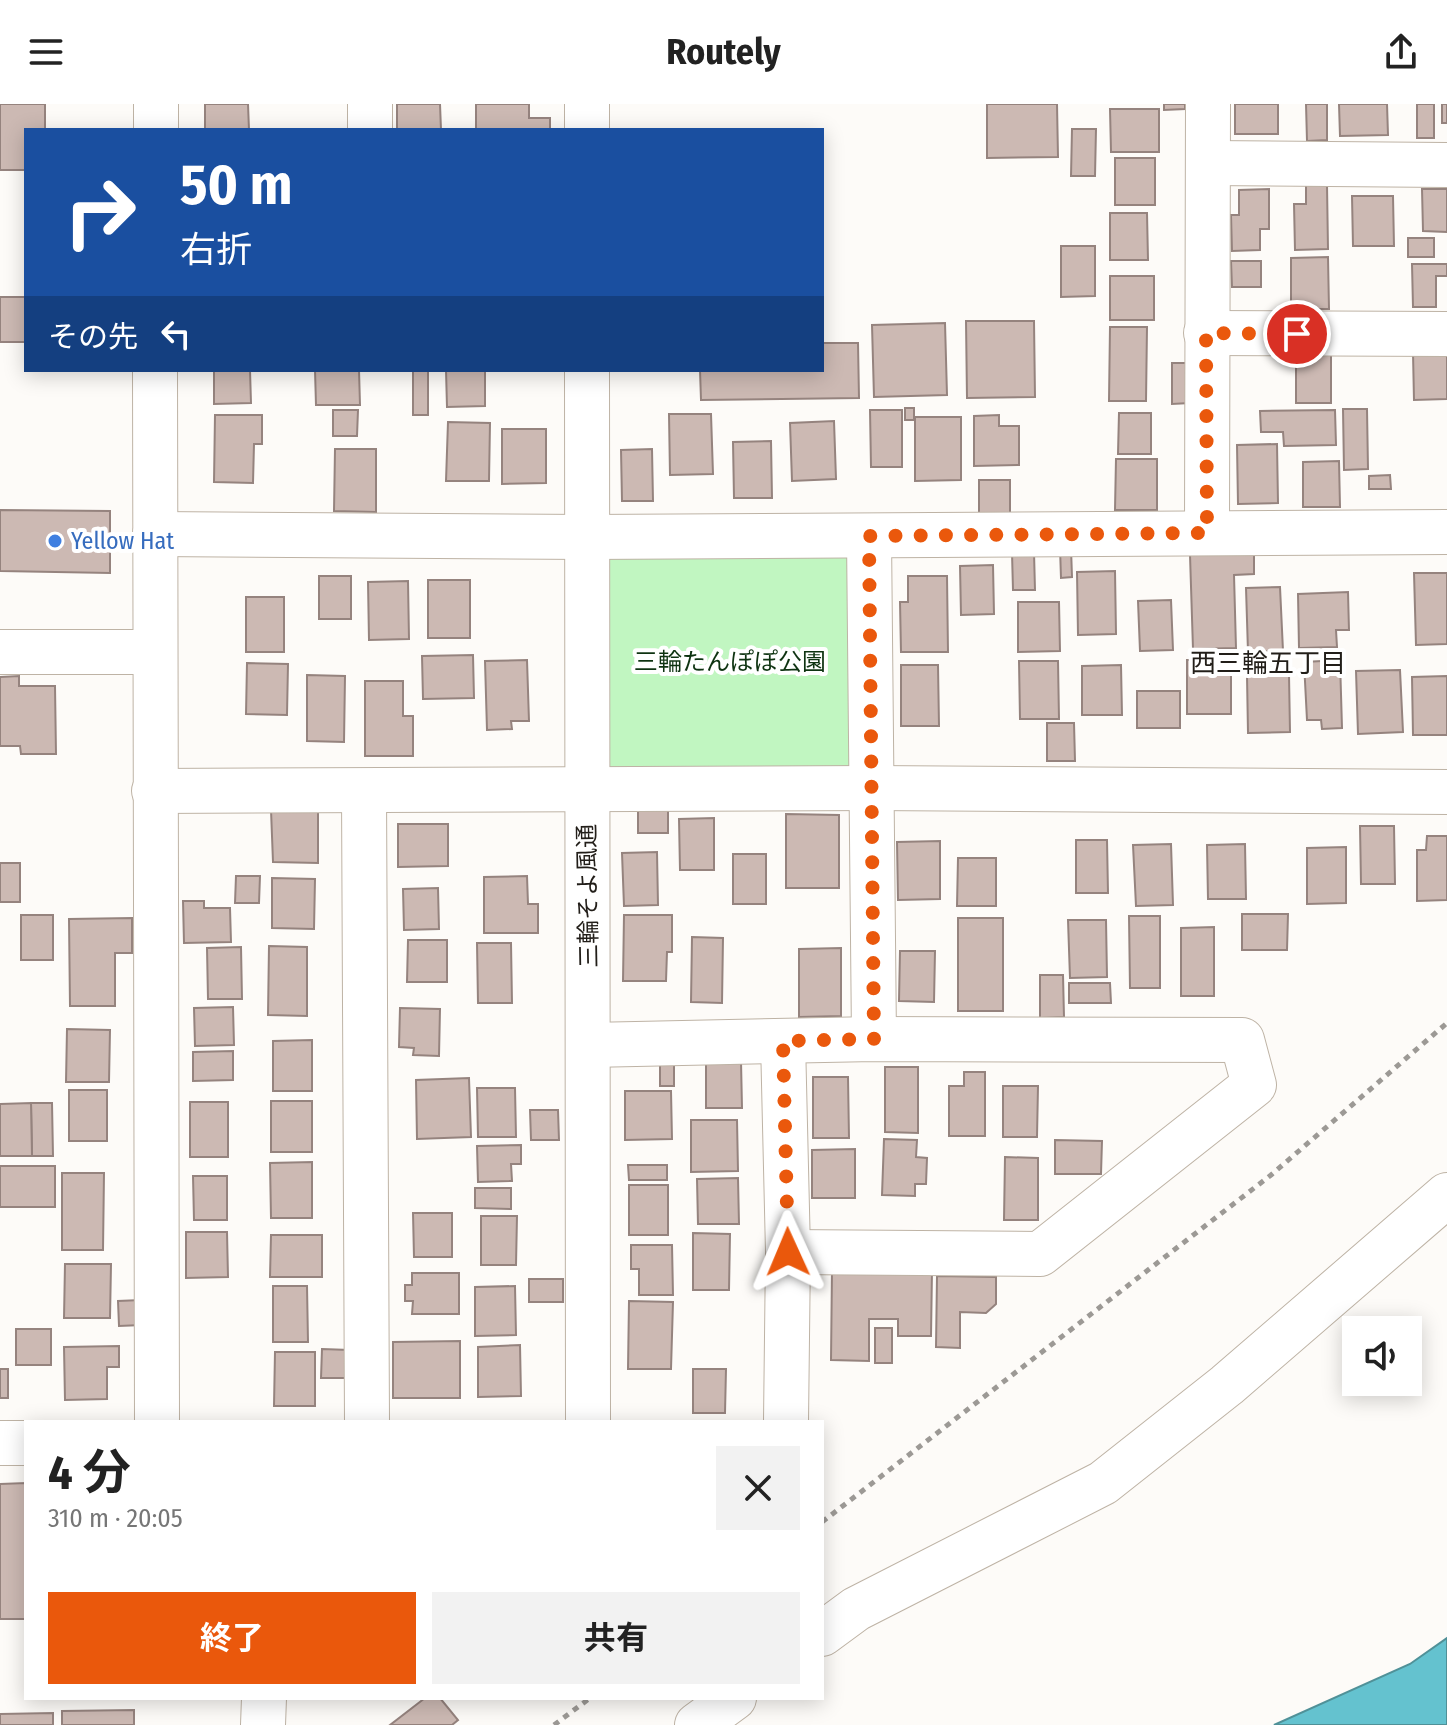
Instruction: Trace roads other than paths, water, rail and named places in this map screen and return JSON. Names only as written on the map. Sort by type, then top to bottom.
[{"type":"street","points":[[156,104],[156,128]]},
{"type":"street","points":[[370,104],[370,128]]},
{"type":"street","points":[[587,104],[587,128]]},
{"type":"street","points":[[1207,533],[1208,104]]},
{"type":"street","points":[[1209,163],[1447,165]]},
{"type":"street","points":[[1206,333],[1447,334]]},
{"type":"street","points":[[155,372],[157,1420]]},
{"type":"street","name":"三輪そよ風通","points":[[587,372],[588,1420]]},
{"type":"street","points":[[155,534],[587,537],[1447,532]]},
{"type":"street","points":[[869,536],[874,1039]]},
{"type":"street","points":[[0,652],[155,652]]},
{"type":"street","points":[[154,791],[872,788],[1447,792]]},
{"type":"street","points":[[364,792],[367,1420]]},
{"type":"street","points":[[589,1045],[874,1039],[1242,1040],[1254,1085],[1040,1254],[788,1252]]},
{"type":"street","points":[[783,1041],[788,1252],[786,1420]]},
{"type":"street","points":[[824,1633],[856,1609],[1103,1483],[1227,1385],[1447,1195]]},
{"type":"street","points":[[0,1443],[24,1443]]},
{"type":"street","points":[[263,1725],[264,1700]]},
{"type":"street","points":[[697,1725],[731,1700]]},
{"type":"water","points":[[1447,1638],[1447,1725],[1274,1725],[1410,1664]]},
{"type":"place","name":"Yellow Hat","points":[[55,541]]},
{"type":"district","name":"西三輪五丁目","points":[[1268,663]]},
{"type":"park label","name":"三輪たんぽぽ公園","points":[[730,662]]}]
